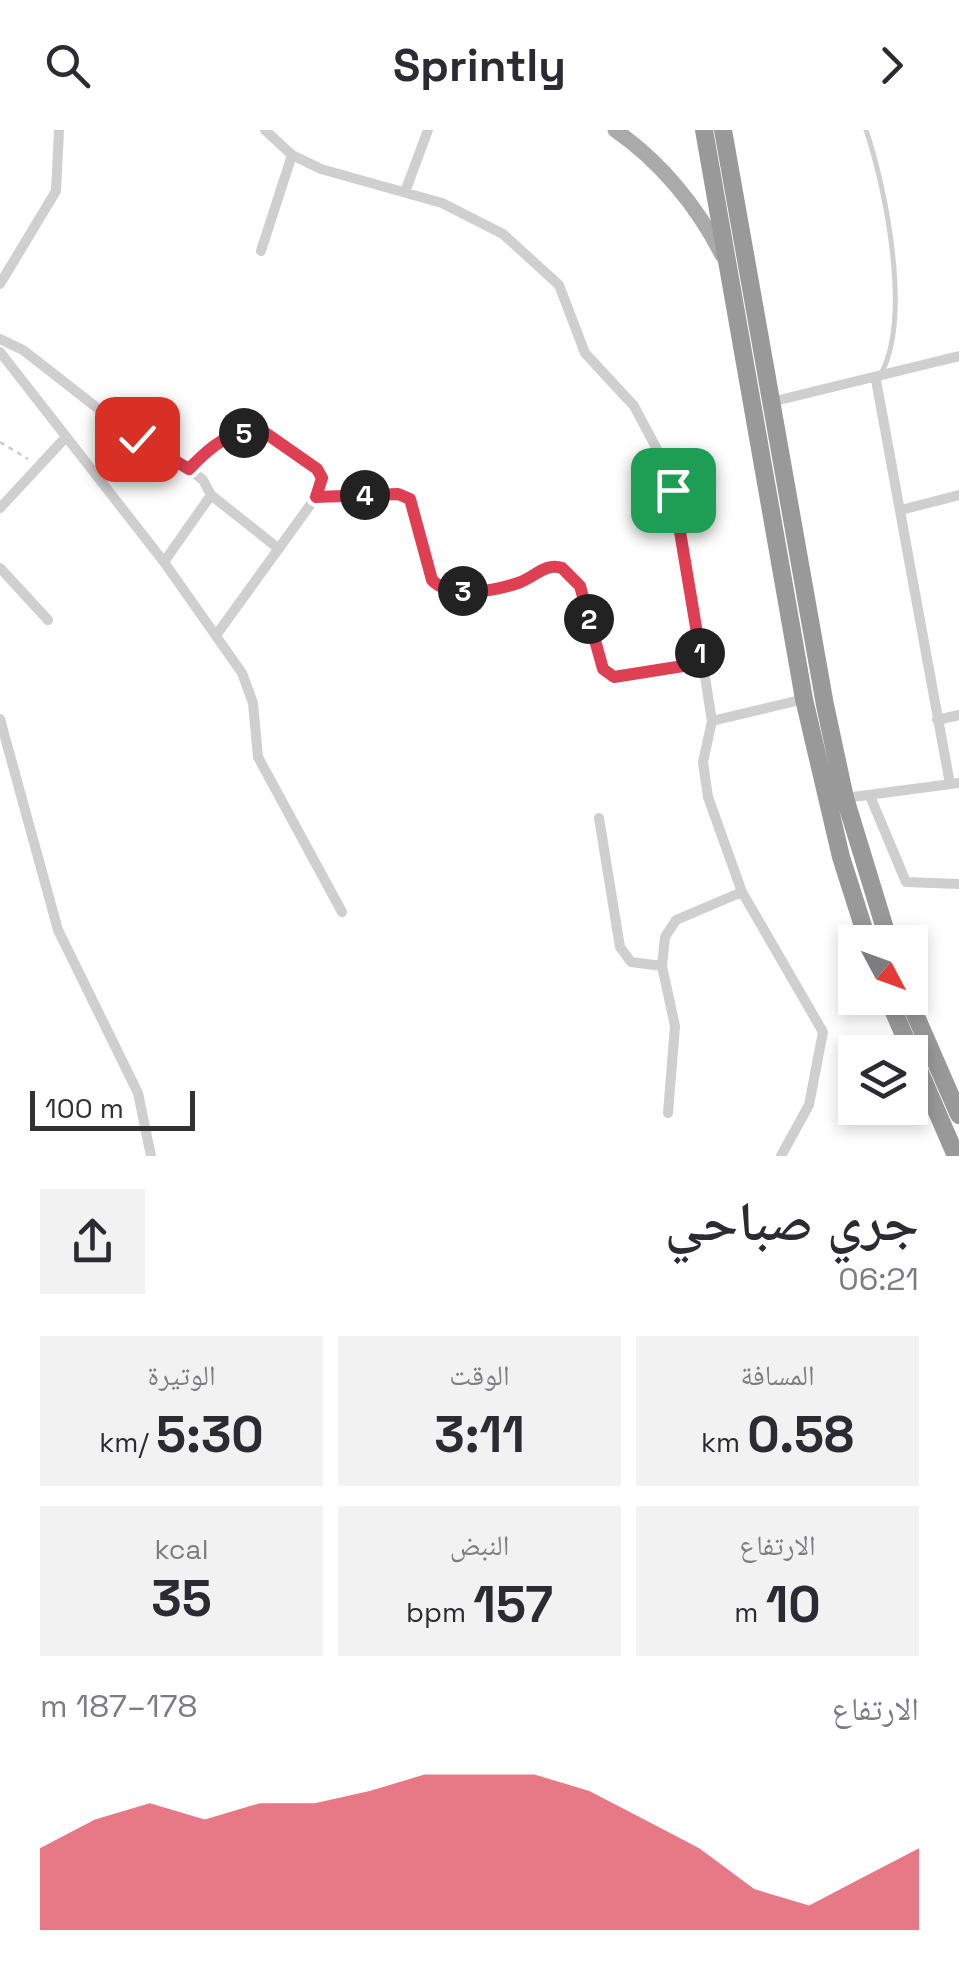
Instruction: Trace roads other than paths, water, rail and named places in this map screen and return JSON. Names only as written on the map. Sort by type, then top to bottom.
[{"type":"highway","points":[[704,130],[726,262],[763,404],[845,798],[884,925]]},
{"type":"highway","points":[[723,130],[804,699],[832,822],[863,925]]},
{"type":"highway","points":[[895,1015],[956,1156]]},
{"type":"highway","points":[[917,1015],[951,1079],[959,1115]]},
{"type":"main road","points":[[616,130],[646,153],[680,190],[726,262]]},
{"type":"street","points":[[0,284],[56,190],[59,130]]},
{"type":"street","points":[[264,130],[292,155],[348,179],[405,192],[489,224],[559,285],[585,353],[634,406],[667,468],[712,720],[704,778],[742,892],[822,1032],[809,1105],[781,1156]]},
{"type":"street","points":[[405,192],[428,130]]},
{"type":"street","points":[[261,251],[292,155]]},
{"type":"street","points":[[0,339],[23,350],[137,439],[189,469],[203,480],[211,496],[263,532],[279,549]]},
{"type":"street","points":[[0,352],[164,562],[250,687],[258,757],[342,912]]},
{"type":"street","points":[[763,404],[876,380],[959,356]]},
{"type":"street","points":[[845,798],[954,783],[937,720],[876,380]]},
{"type":"street","points":[[189,469],[219,441],[254,430],[264,432],[317,469],[322,478],[316,497],[217,634]]},
{"type":"street","points":[[0,507],[65,438]]},
{"type":"street","points":[[316,497],[398,494],[410,499],[432,580],[454,592],[511,585],[549,566],[562,568],[580,586],[603,669],[610,676],[702,663]]},
{"type":"street","points":[[900,510],[959,495]]},
{"type":"street","points":[[164,562],[211,496]]},
{"type":"street","points":[[0,568],[48,620]]},
{"type":"street","points":[[712,720],[804,699]]},
{"type":"street","points":[[937,720],[959,715]]},
{"type":"street","points":[[0,719],[58,930],[132,1078],[151,1156]]},
{"type":"street","points":[[870,796],[906,882],[959,884]]},
{"type":"street","points":[[599,818],[620,947],[631,962],[662,966]]},
{"type":"street","points":[[668,1113],[675,1026],[662,966],[664,936],[676,920],[742,892]]},
{"type":"lane","points":[[866,130],[886,200],[892,248],[890,339],[884,369],[876,380]]}]
